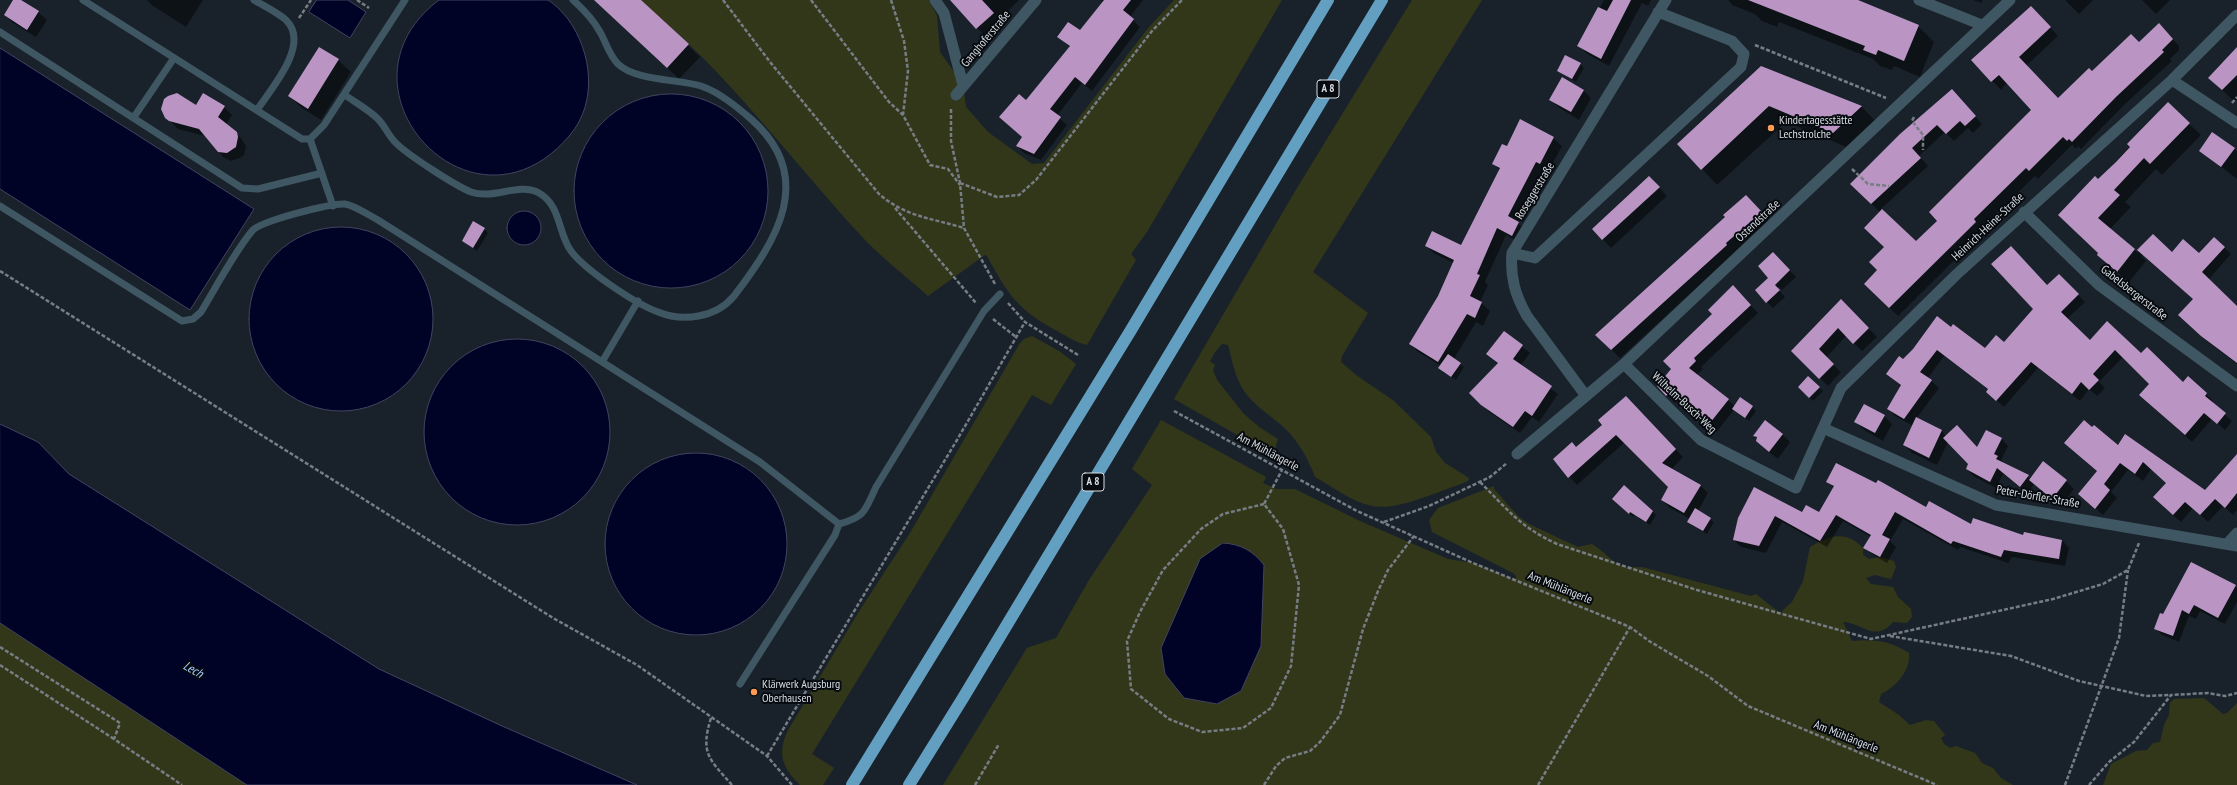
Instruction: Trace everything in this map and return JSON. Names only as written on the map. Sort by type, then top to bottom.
[{"type":"highway","points":[[852,785],[1131,330],[1328,0]]},
{"type":"highway","name":"A 8","points":[[909,785],[1382,0]]},
{"type":"street","points":[[935,0],[944,13],[964,85]]},
{"type":"street","name":"Ganghoferstraße","points":[[956,95],[1036,0]]},
{"type":"street","name":"Roseggerstraße","points":[[1586,396],[1527,316],[1519,302],[1510,271],[1512,253],[1666,0]]},
{"type":"street","points":[[1919,0],[1982,25]]},
{"type":"street","name":"Ostendstraße","points":[[1517,454],[1624,364],[2010,0]]},
{"type":"street","points":[[1512,253],[1535,258],[1742,67],[1744,54],[1732,41],[1658,12]]},
{"type":"street","name":"Heinrich-Heine-Straße","points":[[1796,488],[1841,388],[1957,274],[2172,80],[2237,15]]},
{"type":"street","points":[[2172,80],[2237,124]]},
{"type":"street","name":"Gabelsbergerstraße","points":[[2024,212],[2099,285],[2237,386]]},
{"type":"street","name":"Wilhelm-Busch-Weg","points":[[1624,364],[1701,440],[1796,488]]},
{"type":"street","name":"Peter-Dörfler-Straße","points":[[1823,428],[1996,505],[2232,544]]},
{"type":"street","points":[[2232,544],[2237,532]]},
{"type":"lane","points":[[83,0],[302,139],[310,139],[324,125],[345,95],[405,0]]},
{"type":"lane","points":[[254,0],[286,20],[292,30],[295,45],[291,58],[257,110]]},
{"type":"lane","points":[[345,95],[378,119],[394,141],[404,150],[461,187],[473,193],[485,195],[518,190],[538,193],[553,206],[558,216],[563,236],[576,258],[586,268],[656,312],[677,318],[693,318],[713,311],[729,301],[742,285],[778,228],[785,206],[786,170],[778,151],[756,124],[724,99],[704,87],[648,76],[618,64],[586,12],[573,0]]},
{"type":"lane","points":[[0,32],[242,188],[258,189],[322,173]]},
{"type":"lane","points":[[134,117],[174,58]]},
{"type":"lane","points":[[310,139],[333,206]]},
{"type":"lane","points":[[0,206],[182,321],[193,319],[201,312],[252,230],[268,220],[345,204],[378,220],[760,462],[839,524]]},
{"type":"lane","points":[[839,524],[857,519],[864,512],[876,487],[984,311],[1000,294]]},
{"type":"lane","points":[[602,362],[638,301]]},
{"type":"lane","points":[[740,684],[835,535],[839,524]]},
{"type":"path","points":[[292,30],[311,0]]},
{"type":"path","points":[[357,0],[369,8]]},
{"type":"path","points":[[723,0],[770,62],[875,190],[894,206],[984,311],[1016,337]]},
{"type":"path","points":[[811,0],[890,102],[903,115],[930,165],[948,169],[960,184],[997,196],[1019,195],[1036,180],[1152,31],[1182,0]]},
{"type":"path","points":[[891,0],[904,41],[908,71],[903,115]]},
{"type":"path","points":[[1732,41],[1739,39],[1901,104]]},
{"type":"path","points":[[956,95],[950,112],[952,141],[960,184],[964,228],[1000,294],[1024,322],[1078,355]]},
{"type":"path","points":[[1914,117],[1912,121],[1923,135],[1923,150]]},
{"type":"path","points":[[1842,160],[1868,184],[1889,186]]},
{"type":"path","points":[[894,206],[912,215],[964,228]]},
{"type":"path","points":[[0,271],[553,618],[636,665],[767,756],[792,785]]},
{"type":"path","points":[[767,756],[957,440],[1024,322]]},
{"type":"path","name":"Am Mühlängerle","points":[[1174,411],[1357,511],[1473,563],[1630,627],[1648,641],[1708,676],[1748,706],[1937,785]]},
{"type":"path","points":[[1384,522],[1429,506],[1490,477],[1517,454]]},
{"type":"path","points":[[1264,504],[1283,529],[1299,585],[1291,666],[1271,708],[1243,728],[1202,732],[1169,719],[1132,689],[1127,641],[1140,612],[1163,570],[1201,529],[1223,514],[1264,504],[1282,470]]},
{"type":"path","points":[[1480,482],[1518,522],[1539,536],[1557,544],[1697,590],[1871,639],[2053,599],[2103,584],[2128,570]]},
{"type":"path","points":[[2065,785],[2120,638],[2128,570],[2138,548],[2142,529]]},
{"type":"path","points":[[1264,785],[1276,766],[1285,758],[1310,751],[1320,742],[1340,715],[1363,629],[1378,591],[1388,570],[1414,536]]},
{"type":"path","points":[[1538,785],[1630,627]]},
{"type":"path","points":[[1888,636],[2011,656],[2079,681],[2146,696],[2208,693],[2225,696],[2237,693]]},
{"type":"path","points":[[0,647],[120,723],[114,739]]},
{"type":"path","points":[[0,665],[182,785]]},
{"type":"path","points":[[2089,785],[2109,762],[2134,742],[2171,695]]},
{"type":"path","points":[[711,718],[705,738],[709,760],[732,785]]},
{"type":"path","points":[[975,785],[999,744]]},
{"type":"green space","points":[[639,0],[929,0],[937,16],[940,52],[963,85],[966,107],[988,132],[1032,164],[1044,163],[1149,27],[1174,0],[1282,0],[1147,232],[1131,254],[1136,260],[1087,345],[1073,340],[1045,324],[1024,309],[1009,292],[985,255],[928,296],[867,242],[730,86],[671,27]]},
{"type":"green space","points":[[1412,0],[1482,0],[1313,272],[1368,313],[1342,356],[1341,362],[1356,375],[1394,401],[1431,437],[1436,452],[1445,463],[1469,478],[1468,481],[1461,484],[1417,500],[1382,507],[1372,506],[1357,501],[1315,477],[1297,442],[1280,424],[1256,405],[1244,391],[1236,374],[1228,345],[1222,344],[1210,361],[1215,365],[1213,370],[1217,380],[1243,413],[1259,427],[1278,439],[1275,450],[1269,452],[1262,449],[1174,399],[1294,193]]},
{"type":"green space","points":[[1032,336],[1059,351],[1076,364],[1051,405],[1032,395],[812,754],[834,768],[823,785],[800,785],[789,773],[783,761],[782,748],[787,732],[858,613],[910,533],[1020,343],[1024,339]]},
{"type":"green space","points":[[1161,420],[1266,477],[1263,483],[1276,489],[1295,489],[1360,521],[1448,559],[1473,563],[1516,580],[1516,576],[1513,573],[1432,532],[1429,520],[1438,508],[1494,486],[1494,489],[1518,516],[1529,524],[1578,547],[1592,544],[1614,562],[1625,566],[1642,567],[1751,596],[1756,594],[1780,613],[1792,602],[1803,581],[1810,547],[1831,537],[1838,536],[1850,539],[1857,542],[1863,548],[1863,555],[1869,559],[1880,557],[1894,561],[1896,567],[1891,579],[1875,575],[1866,578],[1871,584],[1893,587],[1898,597],[1911,609],[1912,617],[1907,623],[1893,622],[1887,628],[1880,631],[1869,630],[1843,622],[1852,641],[1868,640],[1889,643],[1909,653],[1908,666],[1905,672],[1892,687],[1881,694],[1879,702],[1899,715],[1910,725],[1926,720],[1934,721],[1945,735],[1941,738],[1944,744],[1950,748],[1956,746],[1975,753],[1982,763],[1993,768],[2001,778],[2013,785],[943,785],[1027,648],[1056,638],[1089,580],[1152,485],[1132,469]]},
{"type":"green space","points":[[0,623],[20,636],[247,785],[0,785]]},
{"type":"green space","points":[[2204,698],[2223,714],[2227,713],[2237,703],[2237,785],[2103,785],[2111,764],[2136,751],[2147,750],[2153,743],[2160,742],[2164,725],[2169,715],[2170,703],[2174,699]]},
{"type":"water","points":[[317,0],[348,0],[366,12],[350,38],[309,12]]},
{"type":"water","points":[[439,0],[548,0],[564,14],[576,32],[587,62],[588,92],[585,108],[579,122],[570,135],[532,166],[492,175],[455,166],[425,144],[404,112],[397,74],[407,36]]},
{"type":"water","points":[[0,48],[254,209],[190,310],[0,189]]},
{"type":"water","points":[[661,94],[681,94],[699,98],[717,105],[740,122],[752,137],[761,154],[768,181],[768,201],[761,228],[752,245],[740,260],[725,272],[708,281],[681,288],[661,288],[643,284],[625,277],[609,266],[596,253],[585,237],[578,219],[574,201],[574,181],[578,163],[585,145],[596,129],[609,116],[625,105],[643,98]]},
{"type":"water","points":[[524,211],[530,212],[536,216],[540,222],[540,234],[536,240],[530,244],[524,245],[518,244],[512,240],[508,234],[507,228],[508,222],[512,216],[518,212]]},
{"type":"water","points":[[332,227],[350,227],[368,231],[392,242],[412,260],[418,268],[429,292],[433,310],[433,328],[426,354],[418,370],[400,390],[392,396],[368,407],[350,411],[332,411],[314,407],[290,396],[270,378],[264,370],[253,346],[249,328],[249,310],[253,292],[264,268],[282,248],[290,242],[314,231]]},
{"type":"water","points":[[517,339],[544,343],[561,350],[576,360],[589,373],[599,388],[606,405],[610,432],[606,459],[599,476],[589,491],[576,504],[561,514],[544,521],[517,525],[490,521],[473,514],[458,504],[445,491],[435,476],[428,459],[424,432],[428,405],[435,388],[445,373],[458,360],[473,350],[490,343]]},
{"type":"water","name":"Lech","points":[[0,424],[38,442],[69,474],[379,669],[502,726],[637,785],[247,785],[0,623]]},
{"type":"water","points":[[705,453],[714,454],[739,463],[761,479],[777,501],[786,526],[786,562],[777,587],[761,609],[739,625],[723,631],[705,635],[687,635],[678,634],[653,625],[638,615],[625,602],[615,587],[606,562],[605,535],[606,526],[615,501],[625,486],[638,473],[653,463],[678,454]]},
{"type":"water","points":[[1223,543],[1246,549],[1264,565],[1261,646],[1241,691],[1217,704],[1184,698],[1165,674],[1161,648],[1200,559]]},
{"type":"building","points":[[13,0],[21,0],[39,11],[27,30],[4,15]]},
{"type":"building","points":[[594,0],[641,0],[689,44],[667,68]]},
{"type":"building","points":[[950,0],[982,0],[994,13],[976,29]]},
{"type":"building","points":[[1104,0],[1131,0],[1123,10],[1134,19],[1085,85],[1075,77],[1050,109],[1061,117],[1034,154],[1016,146],[1022,137],[999,117],[1019,94],[1026,100],[1070,46],[1057,37],[1068,22],[1080,30]]},
{"type":"building","points":[[1613,0],[1631,0],[1601,59],[1577,46],[1598,7],[1607,11]]},
{"type":"building","points":[[1748,0],[1858,0],[1919,25],[1904,61],[1878,50],[1876,55],[1863,50],[1865,46]]},
{"type":"building","points":[[2031,6],[2051,27],[2019,57],[2058,98],[2089,68],[2092,71],[2131,34],[2139,42],[2159,23],[2173,39],[2162,50],[2164,52],[2116,97],[2072,142],[2069,139],[2067,141],[2063,137],[2029,171],[2026,168],[1974,219],[1976,222],[1889,308],[1864,284],[1877,270],[1869,262],[1884,247],[1864,228],[1882,209],[1916,241],[1937,221],[1929,212],[2031,110],[1999,75],[1991,82],[1971,60]]},
{"type":"building","points":[[319,47],[339,59],[308,109],[288,96]]},
{"type":"building","points":[[2237,47],[2237,75],[2222,90],[2208,78]]},
{"type":"building","points":[[1565,55],[1581,63],[1572,79],[1557,71]]},
{"type":"building","points":[[1761,66],[1862,106],[1833,133],[1769,106],[1701,170],[1677,144]]},
{"type":"building","points":[[1562,77],[1584,90],[1571,112],[1549,100]]},
{"type":"building","points":[[1952,89],[1976,116],[1965,126],[1960,121],[1946,134],[1937,125],[1912,148],[1921,158],[1871,204],[1850,184],[1900,134]]},
{"type":"building","points":[[177,93],[196,105],[203,93],[225,106],[218,117],[237,132],[238,137],[236,147],[227,153],[218,152],[199,129],[169,121],[165,118],[161,109],[164,99]]},
{"type":"building","points":[[2168,102],[2190,123],[2150,164],[2144,158],[2114,190],[2120,195],[2098,218],[2135,249],[2117,272],[2097,255],[2098,253],[2058,215],[2095,176],[2098,179],[2116,162],[2130,147],[2127,144]]},
{"type":"building","points":[[1520,119],[1554,137],[1540,164],[1536,162],[1508,216],[1519,222],[1512,236],[1497,228],[1477,274],[1480,275],[1470,296],[1482,302],[1475,318],[1467,314],[1438,362],[1409,344],[1438,296],[1454,260],[1425,246],[1432,231],[1461,245],[1500,168],[1492,164],[1502,144],[1507,146]]},
{"type":"building","points":[[2212,132],[2235,148],[2221,167],[2199,151]]},
{"type":"building","points":[[1649,176],[1660,187],[1602,240],[1592,229]]},
{"type":"building","points":[[1746,195],[1762,212],[1726,243],[1727,245],[1611,350],[1595,335],[1725,217],[1723,215]]},
{"type":"building","points":[[473,221],[485,228],[473,248],[462,241]]},
{"type":"building","points":[[2153,234],[2172,252],[2183,239],[2199,253],[2214,237],[2225,247],[2202,272],[2237,306],[2237,363],[2201,336],[2178,315],[2193,299],[2137,250]]},
{"type":"building","points":[[2011,246],[2047,285],[2059,274],[2079,294],[2061,312],[2090,340],[2107,321],[2141,353],[2147,347],[2183,382],[2188,376],[2207,393],[2205,396],[2226,413],[2217,424],[2204,413],[2185,435],[2139,395],[2149,384],[2115,350],[2093,374],[2099,380],[2089,390],[2081,382],[2072,394],[2031,362],[1996,401],[1986,392],[1988,389],[1937,350],[1920,372],[1932,380],[1904,419],[1887,409],[1901,385],[1886,374],[1899,356],[1903,359],[1913,349],[1937,316],[1951,327],[1953,324],[1985,348],[1996,335],[2004,342],[2033,309],[1991,264]]},
{"type":"building","points":[[1773,252],[1790,270],[1775,285],[1780,290],[1766,303],[1755,290],[1768,278],[1758,266]]},
{"type":"building","points":[[1733,285],[1751,305],[1694,358],[1696,361],[1689,368],[1729,399],[1710,423],[1670,392],[1666,396],[1657,386],[1671,369],[1663,361],[1712,314],[1708,310]]},
{"type":"building","points":[[1841,299],[1869,328],[1853,344],[1838,328],[1819,349],[1834,364],[1819,379],[1791,351]]},
{"type":"building","points":[[1504,331],[1523,345],[1513,359],[1552,386],[1532,416],[1525,411],[1513,427],[1481,405],[1469,393],[1498,363],[1486,354]]},
{"type":"building","points":[[1448,354],[1461,363],[1451,377],[1438,368]]},
{"type":"building","points":[[1808,376],[1820,387],[1809,398],[1798,387]]},
{"type":"building","points":[[1626,396],[1676,449],[1662,463],[1701,485],[1684,513],[1661,500],[1668,487],[1616,435],[1568,478],[1553,459],[1572,442],[1576,447],[1602,425],[1598,420]]},
{"type":"building","points":[[1740,397],[1753,406],[1745,418],[1732,409]]},
{"type":"building","points":[[1864,404],[1885,415],[1875,433],[1854,422]]},
{"type":"building","points":[[1916,417],[1942,430],[1929,458],[1903,445]]},
{"type":"building","points":[[1765,420],[1783,434],[1769,452],[1756,441],[1757,437],[1753,436]]},
{"type":"building","points":[[2084,420],[2092,427],[2094,425],[2118,445],[2125,434],[2205,490],[2237,454],[2237,493],[2225,508],[2215,499],[2200,515],[2185,502],[2173,515],[2153,497],[2166,483],[2143,462],[2135,474],[2120,463],[2104,484],[2110,490],[2095,509],[2078,494],[2097,471],[2064,443]]},
{"type":"building","points":[[1957,425],[1977,447],[1986,430],[2002,438],[1994,454],[1998,456],[1996,459],[2029,475],[2020,487],[1997,468],[1990,482],[1966,469],[1968,464],[1943,438]]},
{"type":"building","points":[[2043,461],[2067,480],[2052,499],[2029,480]]},
{"type":"building","points":[[1836,463],[1876,483],[1878,480],[1926,507],[1929,501],[1971,524],[1973,518],[2023,535],[2024,532],[2062,540],[2059,559],[2004,550],[2001,557],[1953,541],[1951,544],[1895,512],[1882,535],[1890,539],[1880,557],[1863,548],[1871,535],[1836,515],[1820,541],[1775,516],[1759,546],[1733,540],[1738,518],[1754,487],[1802,512],[1806,505],[1819,512],[1834,486],[1826,482]]},
{"type":"building","points":[[1624,485],[1653,511],[1646,522],[1630,512],[1629,514],[1612,499]]},
{"type":"building","points":[[1695,508],[1711,518],[1703,531],[1687,522]]},
{"type":"building","points":[[2191,562],[2236,585],[2218,618],[2194,605],[2189,614],[2182,610],[2173,636],[2154,629],[2160,613],[2163,614]]},
{"type":"place","name":"Kindertagesstätte Lechstrolche","points":[[1771,128]]},
{"type":"place","name":"Klärwerk Augsburg Oberhausen","points":[[754,692]]}]
